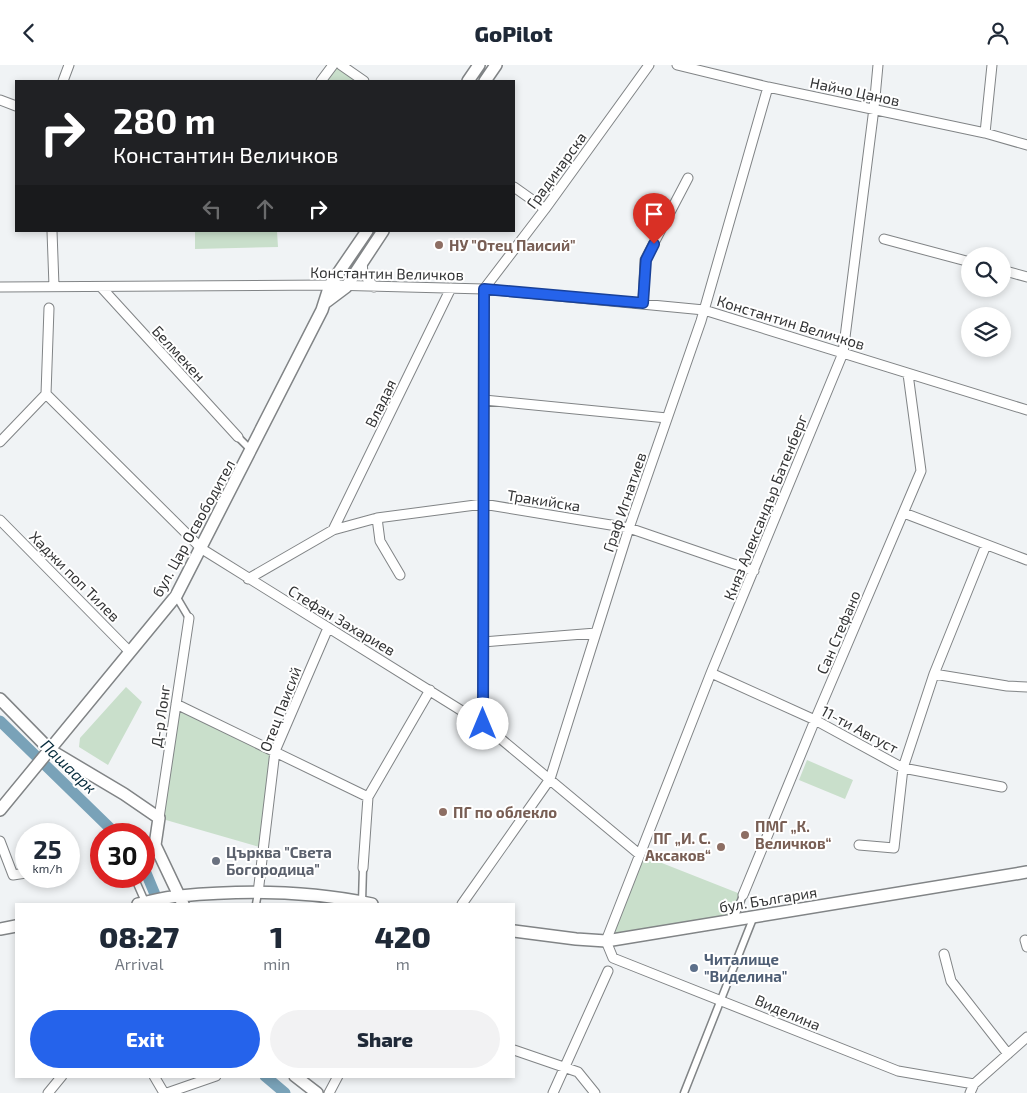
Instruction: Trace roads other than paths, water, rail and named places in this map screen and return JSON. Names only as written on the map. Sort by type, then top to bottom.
[{"type":"street","points":[[63,80],[69,65]]},
{"type":"street","points":[[322,80],[333,65]]},
{"type":"street","points":[[341,65],[363,80]]},
{"type":"street","points":[[469,80],[479,65]]},
{"type":"street","points":[[486,80],[496,65]]},
{"type":"street","name":"Градинарска","points":[[484,289],[545,209],[649,65]]},
{"type":"street","name":"Найчо Цанов","points":[[677,65],[768,87],[985,133],[1027,145]]},
{"type":"street","name":"Княз Александър Батенберг","points":[[606,941],[639,853],[842,353],[878,65]]},
{"type":"street","points":[[985,133],[992,65]]},
{"type":"street","name":"Граф Игнатиев","points":[[463,903],[550,779],[630,528],[704,310],[768,87]]},
{"type":"street","points":[[0,100],[15,106]]},
{"type":"street","points":[[643,303],[646,260],[688,178]]},
{"type":"street","points":[[515,188],[545,209]]},
{"type":"street","points":[[52,232],[54,286]]},
{"type":"street","name":"бул. Цар Освободител","points":[[0,809],[36,768],[176,596],[202,549],[326,302],[330,285],[366,232]]},
{"type":"street","points":[[326,302],[346,287],[382,232]]},
{"type":"street","points":[[884,239],[961,260]]},
{"type":"street","points":[[362,262],[363,273],[374,287]]},
{"type":"street","points":[[1011,273],[1027,277]]},
{"type":"street","name":"Константин Величков","points":[[0,287],[330,285],[346,287],[484,289],[704,310],[1027,410]]},
{"type":"street","name":"Белмекен","points":[[101,287],[238,437]]},
{"type":"street","name":"Владая","points":[[333,530],[451,288]]},
{"type":"street","points":[[483,724],[484,289]]},
{"type":"street","points":[[0,442],[46,394],[49,308]]},
{"type":"street","name":"Сан Стефано","points":[[743,895],[921,471],[908,374]]},
{"type":"street","name":"Стефан Захариев","points":[[46,394],[202,549],[483,724],[639,853]]},
{"type":"street","points":[[484,400],[667,418]]},
{"type":"street","points":[[238,437],[251,451]]},
{"type":"street","name":"Тракийска","points":[[248,579],[333,530],[377,519],[483,504],[630,528],[754,571]]},
{"type":"street","points":[[904,513],[1027,561]]},
{"type":"street","points":[[377,519],[380,541],[400,575]]},
{"type":"street","name":"Хаджи поп Тилев","points":[[0,520],[130,652]]},
{"type":"street","points":[[859,845],[894,848],[903,768],[934,674],[986,545]]},
{"type":"street","points":[[176,596],[189,618]]},
{"type":"street","name":"Д-р Лонг","points":[[160,818],[189,618]]},
{"type":"street","name":"Отец Паисий","points":[[257,898],[275,751],[328,628]]},
{"type":"street","points":[[483,642],[596,633]]},
{"type":"street","name":"11-ти Август","points":[[712,673],[815,720],[903,768],[1002,787]]},
{"type":"street","points":[[934,674],[1007,686],[1027,687]]},
{"type":"street","points":[[139,888],[146,903],[177,899],[308,895],[367,903],[363,868],[368,797],[430,690]]},
{"type":"street","points":[[0,699],[50,750],[160,818],[156,845],[177,899]]},
{"type":"street","points":[[176,704],[368,797]]},
{"type":"street","points":[[0,841],[13,875],[15,875]]},
{"type":"street","name":"бул. България","points":[[515,931],[606,941],[1027,872]]},
{"type":"street","points":[[734,919],[743,895]]},
{"type":"street","points":[[684,1093],[754,916]]},
{"type":"street","points":[[0,929],[15,926]]},
{"type":"street","points":[[553,1093],[613,958],[606,941]]},
{"type":"street","points":[[944,954],[951,981],[1008,1054]]},
{"type":"street","name":"Виделина","points":[[613,958],[898,1071],[972,1089]]},
{"type":"street","points":[[972,1089],[1027,1037]]},
{"type":"street","points":[[515,1051],[578,1072],[595,1093]]},
{"type":"street","points":[[48,1093],[60,1078]]},
{"type":"street","points":[[155,1078],[165,1093],[210,1078]]},
{"type":"street","points":[[298,1078],[317,1093]]},
{"type":"street","points":[[329,1093],[337,1078]]},
{"type":"waterway","name":"Пашаарк","points":[[0,721],[105,823]]},
{"type":"waterway","name":"Пашаарк","points":[[152,888],[159,903]]},
{"type":"waterway","name":"Пашаарк","points":[[267,1078],[285,1093]]},
{"type":"place","name":"НУ \"Отец Паисий\"","points":[[439,245]]},
{"type":"place","name":"ПГ по облекло","points":[[443,812]]},
{"type":"place","name":"ПМГ „К. Величков“","points":[[745,835]]},
{"type":"place","name":"ПГ „И. С. Аксаков“","points":[[721,847]]},
{"type":"place","name":"Църква \"Света Богородица\"","points":[[216,861]]},
{"type":"place","name":"Читалище \"Виделина\"","points":[[694,968]]}]
